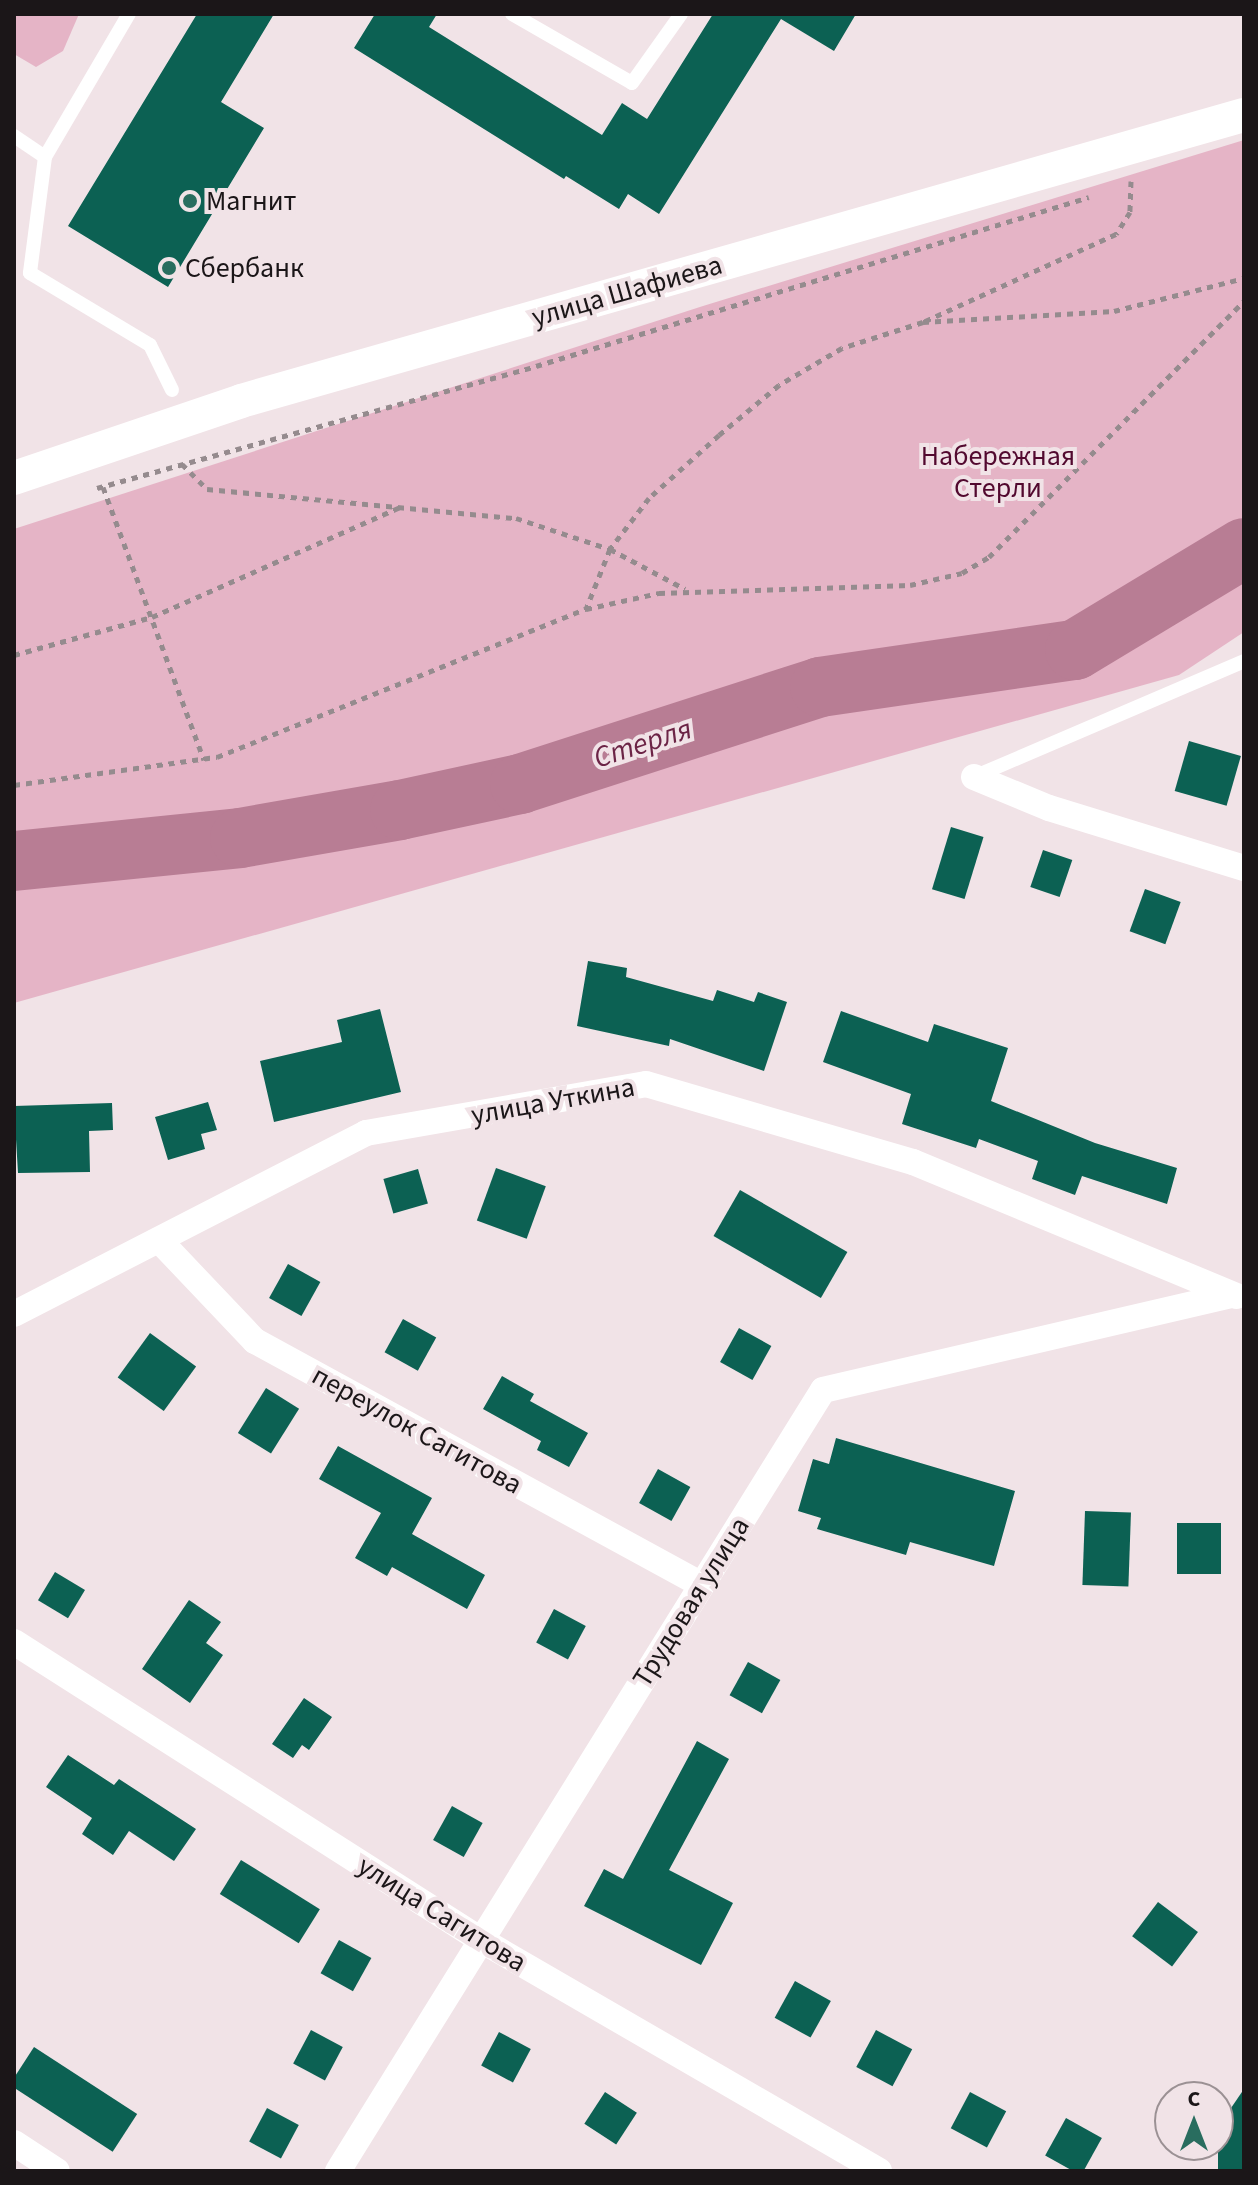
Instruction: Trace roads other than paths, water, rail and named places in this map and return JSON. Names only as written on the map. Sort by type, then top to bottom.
[{"type":"street","name":"улица Шафиева","points":[[14,478],[241,401],[1244,115]]},
{"type":"street","points":[[974,777],[1049,808],[1244,868]]},
{"type":"street","name":"улица Уткина","points":[[14,1314],[366,1133],[646,1084],[913,1162],[1238,1297]]},
{"type":"street","name":"переулок Сагитова","points":[[159,1240],[255,1341],[702,1585]]},
{"type":"street","name":"Трудовая улица","points":[[338,2171],[823,1390],[1238,1297]]},
{"type":"street","name":"улица Сагитова","points":[[14,1642],[481,1940],[879,2171]]},
{"type":"street","points":[[14,2143],[57,2171]]},
{"type":"lane","points":[[129,14],[45,157],[30,273],[150,345],[172,390]]},
{"type":"lane","points":[[512,14],[632,83],[681,14]]},
{"type":"lane","points":[[14,136],[45,157]]},
{"type":"lane","points":[[974,777],[1244,661]]},
{"type":"waterway","name":"Стерля","points":[[14,861],[240,838],[400,810],[520,784],[820,687],[1075,650],[1244,548]]},
{"type":"place","name":"Магнит","points":[[190,201]]},
{"type":"place","name":"Сбербанк","points":[[169,268]]},
{"type":"park label","name":"Набережная Стерли","points":[[998,472]]}]
